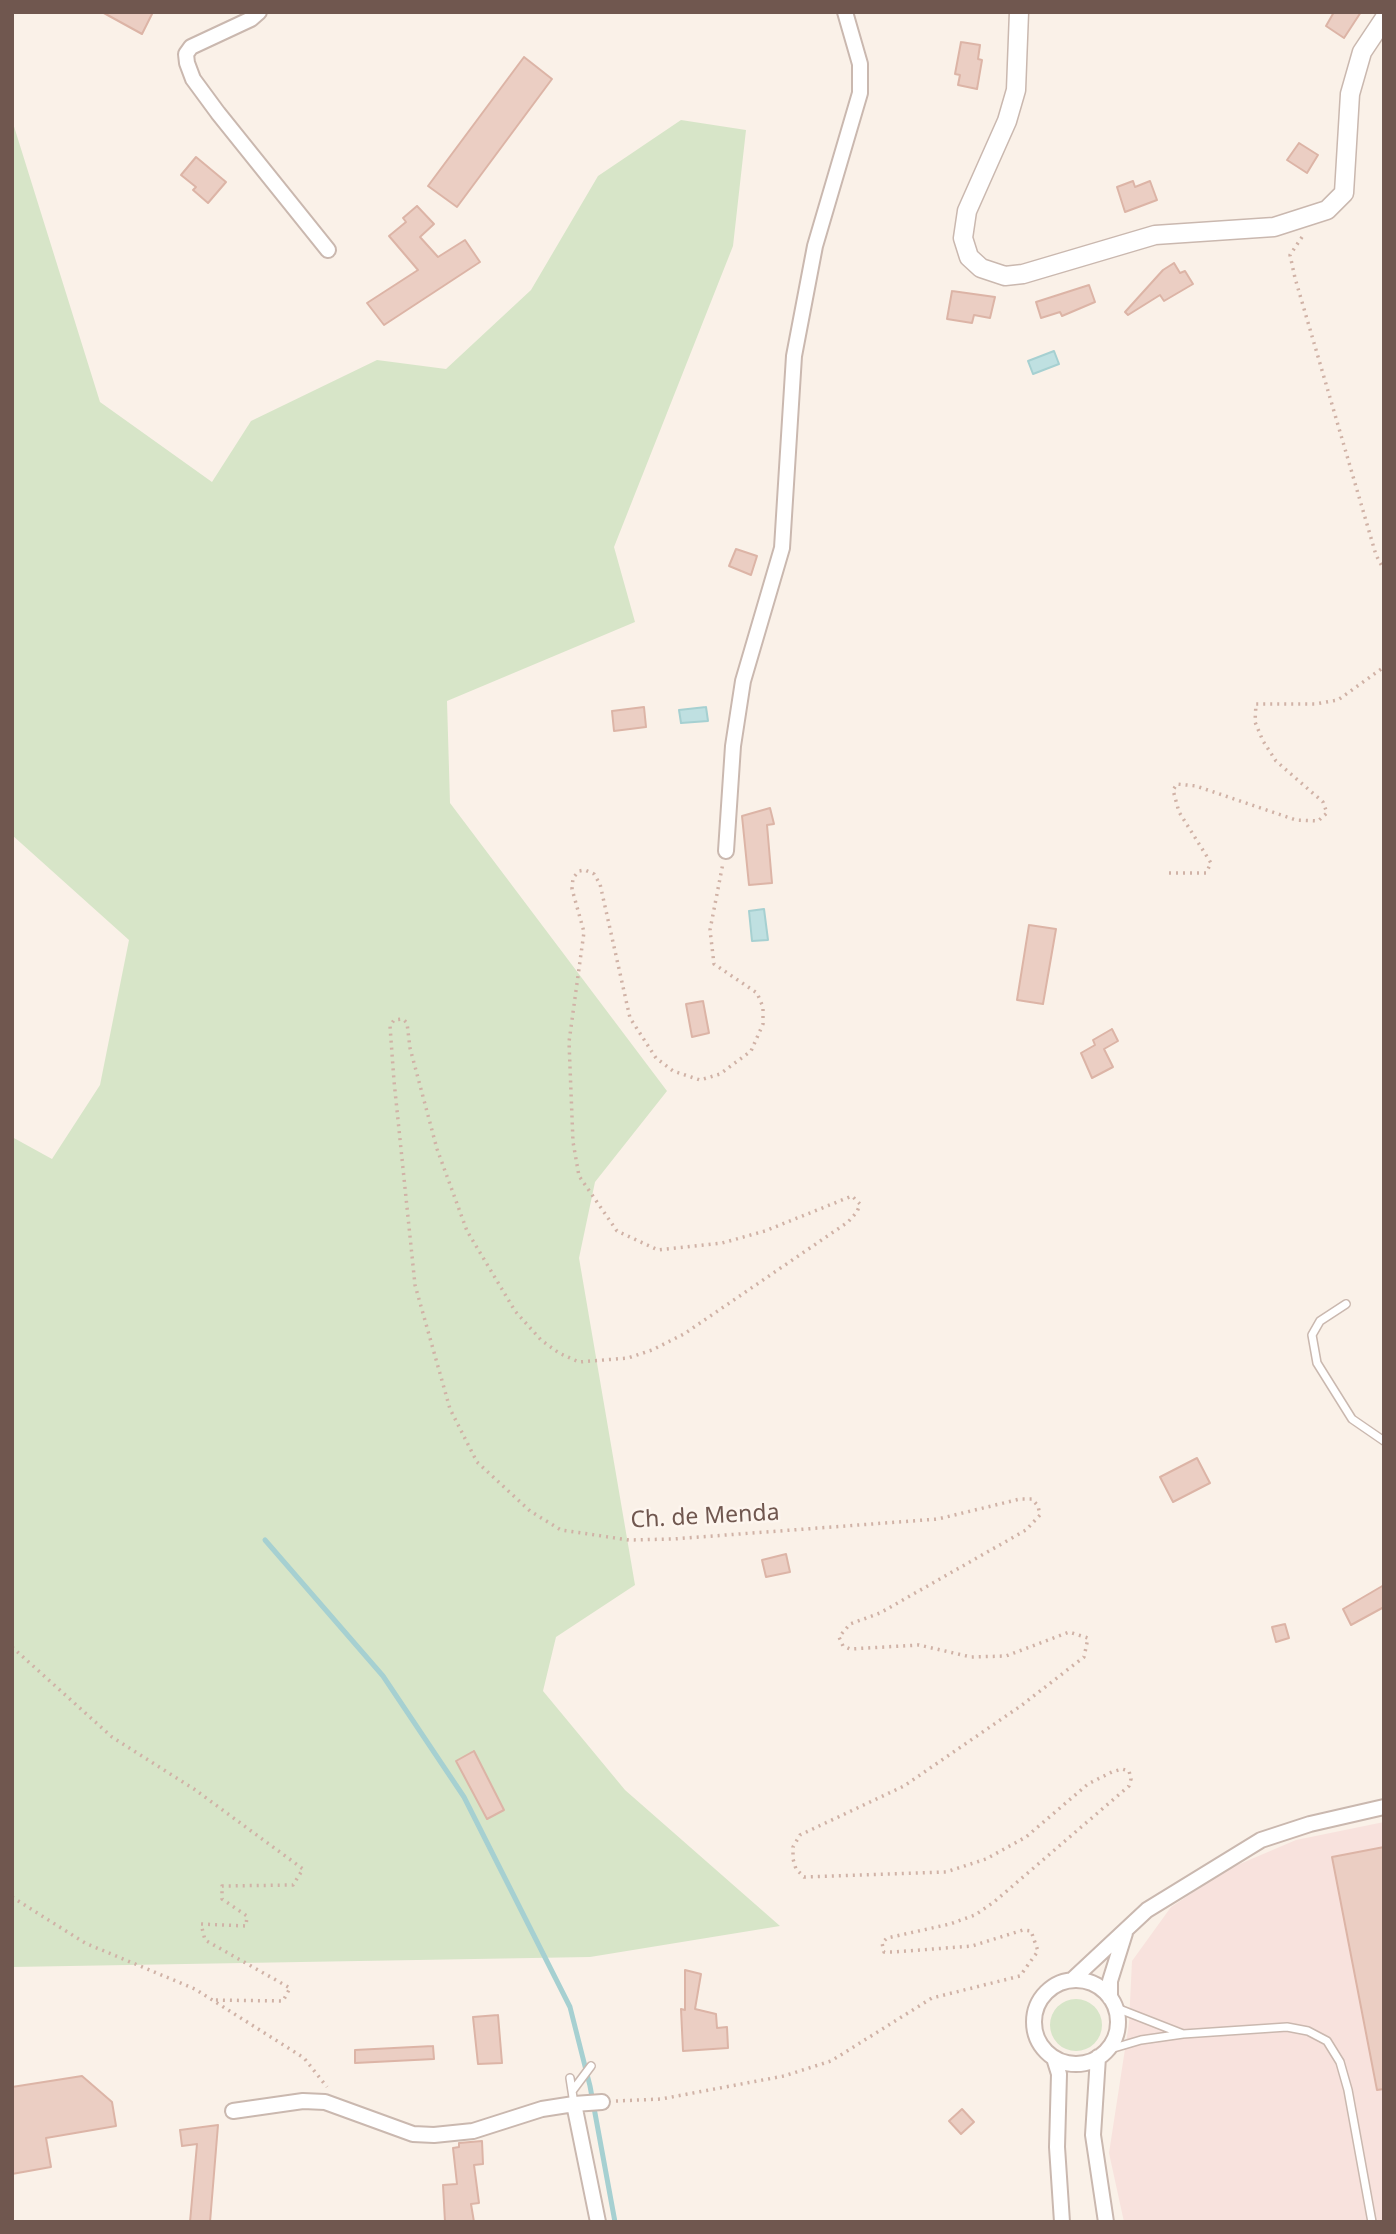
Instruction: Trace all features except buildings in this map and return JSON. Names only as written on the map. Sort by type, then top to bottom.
[{"type":"street","points":[[259,12],[251,19],[191,47],[186,54],[187,63],[193,79],[218,113],[328,250]]},
{"type":"street","points":[[726,851],[733,747],[743,681],[782,548],[794,356],[815,246],[860,93],[860,64],[845,12]]},
{"type":"street","points":[[1019,12],[1016,90],[1007,121],[967,211],[963,238],[969,257],[981,268],[1005,276],[1023,274],[1155,234],[1273,227],[1312,217],[1327,210],[1344,192],[1350,94],[1362,52],[1384,19]]},
{"type":"street","points":[[1062,2222],[1057,2147],[1059,2074],[1054,2058],[1037,2038],[1035,2012],[1048,1990],[1072,1980],[1147,1910],[1261,1840],[1310,1824],[1384,1807]]},
{"type":"street","points":[[1106,2222],[1093,2135],[1102,2053],[1117,2029],[1110,1981],[1126,1931]]},
{"type":"street","points":[[1072,1980],[1093,1984],[1112,2002]]},
{"type":"street","points":[[1054,2058],[1071,2064],[1102,2053]]},
{"type":"street","points":[[577,2095],[598,2222]]},
{"type":"street","points":[[233,2110],[303,2101],[325,2102],[413,2134],[434,2135],[473,2131],[577,2095],[602,2102]]},
{"type":"lane","points":[[1346,1304],[1320,1321],[1312,1335],[1317,1363],[1352,1419],[1384,1441]]},
{"type":"lane","points":[[1112,2002],[1183,2034]]},
{"type":"lane","points":[[1102,2053],[1141,2040],[1183,2034],[1287,2027],[1308,2031],[1327,2041],[1340,2062],[1348,2090],[1372,2222]]},
{"type":"lane","points":[[577,2095],[591,2066]]},
{"type":"lane","points":[[570,2078],[577,2095]]},
{"type":"path","points":[[1312,217],[1306,234],[1295,243],[1290,255],[1376,555],[1384,570]]},
{"type":"path","points":[[1169,873],[1206,873],[1211,863],[1179,812],[1172,789],[1177,784],[1196,786],[1296,820],[1318,821],[1327,813],[1323,802],[1276,761],[1255,722],[1256,704],[1315,704],[1338,700],[1384,667]]},
{"type":"path","name":"Ch. de Menda","points":[[602,2102],[662,2099],[784,2077],[831,2061],[932,1998],[1020,1976],[1038,1951],[1031,1931],[1023,1930],[972,1945],[894,1952],[884,1952],[882,1942],[887,1938],[950,1924],[975,1915],[994,1902],[1129,1786],[1129,1771],[1122,1769],[1112,1772],[1088,1784],[1026,1837],[986,1859],[946,1872],[804,1877],[796,1869],[793,1859],[793,1847],[800,1835],[904,1787],[1011,1713],[1084,1657],[1088,1638],[1069,1632],[1006,1656],[971,1657],[919,1645],[850,1649],[843,1646],[839,1637],[850,1624],[880,1613],[1026,1530],[1040,1515],[1038,1506],[1032,1499],[1020,1499],[938,1519],[673,1539],[629,1540],[561,1530],[530,1511],[477,1462],[450,1409],[415,1285],[390,1026],[399,1019],[407,1023],[410,1048],[437,1149],[467,1231],[515,1311],[541,1340],[559,1353],[579,1362],[628,1358],[652,1350],[684,1334],[848,1222],[860,1205],[852,1196],[765,1231],[722,1242],[658,1250],[617,1231],[579,1176],[573,1142],[569,1042],[584,932],[572,889],[573,878],[579,871],[585,870],[594,874],[600,884],[631,1018],[656,1058],[673,1072],[700,1080],[720,1074],[751,1051],[763,1024],[764,1007],[757,993],[714,964],[710,930],[726,851]]},
{"type":"path","points":[[12,1647],[112,1737],[194,1789],[303,1869],[293,1885],[222,1886],[222,1899],[247,1916],[246,1926],[201,1924],[205,1940],[290,1988],[283,2001],[212,2000]]},
{"type":"path","points":[[12,1897],[85,1943],[195,1989],[304,2058],[328,2089],[325,2102]]},
{"type":"shaded area","points":[[1384,1822],[1384,2222],[1124,2222],[1109,2153],[1129,2023],[1132,1961],[1171,1907],[1228,1869],[1296,1840]]},
{"type":"green space","points":[[12,120],[100,402],[212,482],[251,421],[377,360],[446,369],[531,290],[598,176],[681,120],[746,130],[733,246],[614,547],[635,622],[447,701],[450,803],[667,1091],[595,1182],[579,1258],[635,1585],[556,1637],[543,1691],[625,1790],[780,1926],[590,1957],[12,1967],[12,1137],[52,1159],[100,1085],[129,940],[12,835]]},
{"type":"green space","points":[[1076,1999],[1095,2006],[1102,2025],[1095,2044],[1076,2051],[1057,2044],[1050,2025],[1057,2006]]},
{"type":"water","points":[[1054,351],[1059,364],[1033,374],[1028,361]]},
{"type":"water","points":[[706,707],[708,721],[681,723],[679,710]]},
{"type":"water","points":[[764,909],[768,940],[752,941],[749,911]]},
{"type":"waterway","points":[[265,1540],[383,1676],[464,1797],[570,2007],[590,2086],[615,2222]]}]
